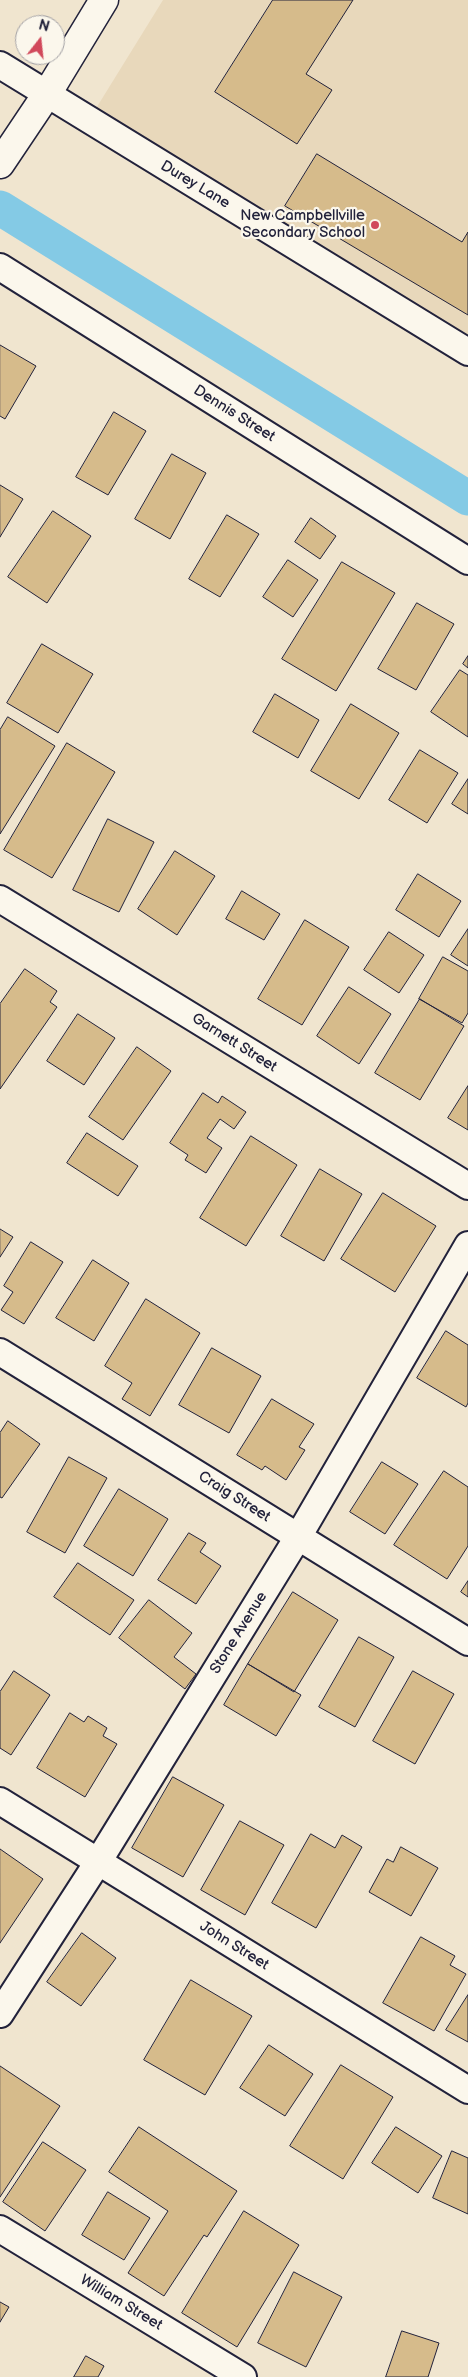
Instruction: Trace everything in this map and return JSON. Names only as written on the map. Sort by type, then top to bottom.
[{"type":"main road","points":[[3,159],[47,94],[104,0]]},
{"type":"street","name":"Durey Lane","points":[[0,65],[468,352]]},
{"type":"street","name":"Dennis Street","points":[[0,267],[468,561]]},
{"type":"street","name":"Garnett Street","points":[[0,899],[468,1186]]},
{"type":"street","name":"Stone Avenue","points":[[0,2014],[98,1862],[298,1537],[468,1245]]},
{"type":"street","name":"Craig Street","points":[[0,1352],[468,1642]]},
{"type":"street","name":"John Street","points":[[0,1801],[468,2090]]},
{"type":"street","name":"William Street","points":[[0,2229],[243,2377]]},
{"type":"shaded area","name":"New Campbellville Secondary School","points":[[163,0],[468,0],[468,341],[95,110]]},
{"type":"building","points":[[273,0],[353,0],[306,74],[332,90],[297,144],[215,92]]},
{"type":"building","points":[[317,154],[462,242],[468,232],[468,315],[285,206]]},
{"type":"building","points":[[0,345],[36,366],[5,419],[0,416]]},
{"type":"building","points":[[114,412],[146,431],[108,495],[76,477]]},
{"type":"building","points":[[172,454],[206,473],[170,539],[135,519]]},
{"type":"building","points":[[0,485],[23,499],[0,537]]},
{"type":"building","points":[[53,511],[91,536],[47,603],[8,577]]},
{"type":"building","points":[[227,515],[259,534],[220,597],[189,579]]},
{"type":"building","points":[[311,518],[336,536],[320,559],[295,542]]},
{"type":"building","points":[[288,560],[318,580],[293,617],[263,597]]},
{"type":"building","points":[[342,562],[395,593],[336,691],[282,659]]},
{"type":"building","points":[[417,603],[454,624],[416,690],[378,669]]},
{"type":"building","points":[[42,644],[93,674],[58,733],[7,703]]},
{"type":"building","points":[[468,656],[468,668],[463,664]]},
{"type":"building","points":[[460,670],[468,675],[468,737],[431,712]]},
{"type":"building","points":[[275,694],[319,720],[298,758],[253,732]]},
{"type":"building","points":[[351,704],[399,733],[359,799],[311,771]]},
{"type":"building","points":[[8,717],[55,746],[0,834],[0,730]]},
{"type":"building","points":[[67,743],[115,772],[52,878],[4,850]]},
{"type":"building","points":[[420,750],[458,773],[427,823],[389,800]]},
{"type":"building","points":[[468,779],[468,814],[452,804]]},
{"type":"building","points":[[108,819],[154,842],[119,912],[73,890]]},
{"type":"building","points":[[175,851],[215,876],[177,935],[138,909]]},
{"type":"building","points":[[418,874],[461,901],[439,937],[396,910]]},
{"type":"building","points":[[242,891],[280,914],[264,940],[226,919]]},
{"type":"building","points":[[305,920],[349,947],[302,1025],[258,999]]},
{"type":"building","points":[[468,929],[468,966],[451,955]]},
{"type":"building","points":[[389,932],[424,955],[399,993],[364,970]]},
{"type":"building","points":[[443,957],[468,971],[468,1013],[462,1023],[419,999]]},
{"type":"building","points":[[25,969],[57,991],[50,1002],[57,1007],[0,1089],[0,1004]]},
{"type":"building","points":[[349,987],[391,1014],[359,1064],[317,1036]]},
{"type":"building","points":[[420,999],[464,1026],[420,1100],[375,1073]]},
{"type":"building","points":[[78,1014],[115,1038],[84,1085],[47,1061]]},
{"type":"building","points":[[137,1047],[171,1071],[123,1140],[89,1117]]},
{"type":"building","points":[[468,1086],[468,1130],[448,1118]]},
{"type":"building","points":[[203,1093],[218,1103],[222,1096],[246,1112],[234,1129],[220,1119],[207,1138],[222,1148],[206,1173],[185,1160],[188,1155],[170,1143]]},
{"type":"building","points":[[87,1133],[138,1166],[118,1196],[67,1163]]},
{"type":"building","points":[[251,1136],[297,1165],[246,1246],[200,1218]]},
{"type":"building","points":[[320,1169],[362,1194],[324,1261],[281,1236]]},
{"type":"building","points":[[383,1193],[436,1226],[395,1292],[341,1259]]},
{"type":"building","points":[[0,1229],[13,1237],[0,1257]]},
{"type":"building","points":[[31,1242],[63,1262],[24,1324],[1,1310],[13,1292],[4,1286]]},
{"type":"building","points":[[93,1260],[129,1283],[94,1341],[56,1318]]},
{"type":"building","points":[[146,1299],[200,1333],[150,1416],[122,1399],[132,1383],[105,1366]]},
{"type":"building","points":[[446,1331],[468,1345],[468,1403],[466,1407],[417,1378]]},
{"type":"building","points":[[212,1348],[261,1376],[229,1433],[179,1405]]},
{"type":"building","points":[[272,1399],[314,1424],[299,1447],[305,1450],[286,1480],[265,1466],[262,1470],[237,1455]]},
{"type":"building","points":[[8,1421],[40,1444],[2,1498],[0,1497],[0,1433]]},
{"type":"building","points":[[69,1457],[107,1478],[65,1553],[27,1532]]},
{"type":"building","points":[[382,1462],[418,1484],[385,1534],[350,1512]]},
{"type":"building","points":[[444,1471],[468,1487],[468,1546],[447,1579],[394,1545]]},
{"type":"building","points":[[119,1489],[168,1519],[133,1576],[84,1546]]},
{"type":"building","points":[[189,1533],[206,1543],[200,1552],[221,1566],[196,1604],[158,1580]]},
{"type":"building","points":[[78,1563],[134,1600],[110,1635],[54,1597]]},
{"type":"building","points":[[468,1581],[468,1597],[461,1592]]},
{"type":"building","points":[[293,1592],[338,1620],[294,1692],[248,1664]]},
{"type":"building","points":[[149,1600],[192,1633],[174,1657],[196,1674],[185,1689],[119,1638]]},
{"type":"building","points":[[359,1637],[394,1657],[355,1727],[319,1707]]},
{"type":"building","points":[[248,1664],[301,1695],[276,1736],[224,1705]]},
{"type":"building","points":[[14,1671],[50,1695],[11,1755],[0,1748],[0,1692]]},
{"type":"building","points":[[413,1671],[454,1694],[415,1764],[373,1741]]},
{"type":"building","points":[[70,1713],[84,1722],[88,1716],[107,1728],[103,1736],[117,1744],[85,1797],[37,1768]]},
{"type":"building","points":[[173,1777],[224,1805],[183,1877],[132,1848]]},
{"type":"building","points":[[240,1821],[284,1845],[245,1915],[201,1890]]},
{"type":"building","points":[[311,1834],[335,1848],[342,1835],[362,1847],[316,1928],[272,1903]]},
{"type":"building","points":[[401,1847],[438,1868],[411,1916],[369,1892],[387,1859],[393,1862]]},
{"type":"building","points":[[0,1849],[43,1879],[0,1943]]},
{"type":"building","points":[[82,1933],[116,1958],[81,2006],[47,1982]]},
{"type":"building","points":[[421,1937],[455,1956],[450,1965],[466,1974],[434,2031],[383,2003]]},
{"type":"building","points":[[191,1980],[252,2016],[205,2095],[144,2060]]},
{"type":"building","points":[[468,1995],[468,2042],[446,2030]]},
{"type":"building","points":[[269,2045],[313,2074],[285,2116],[240,2088]]},
{"type":"building","points":[[341,2065],[393,2097],[343,2179],[290,2146]]},
{"type":"building","points":[[0,2066],[60,2106],[0,2197]]},
{"type":"building","points":[[139,2127],[237,2191],[207,2237],[204,2235],[164,2296],[128,2273],[168,2211],[109,2172]]},
{"type":"building","points":[[396,2127],[442,2156],[418,2193],[372,2163]]},
{"type":"building","points":[[43,2142],[86,2170],[45,2231],[3,2202]]},
{"type":"building","points":[[452,2151],[468,2158],[468,2214],[433,2198]]},
{"type":"building","points":[[108,2192],[150,2218],[124,2260],[82,2235]]},
{"type":"building","points":[[244,2211],[299,2245],[237,2347],[182,2313]]},
{"type":"building","points":[[294,2272],[342,2297],[306,2367],[258,2343]]},
{"type":"building","points":[[0,2302],[9,2307],[0,2322]]},
{"type":"building","points":[[402,2331],[439,2343],[428,2377],[386,2377]]},
{"type":"building","points":[[86,2356],[104,2366],[98,2377],[74,2377]]},
{"type":"waterway","points":[[0,208],[468,498]]},
{"type":"place","name":"New Campbellville Secondary School","points":[[375,225]]}]
